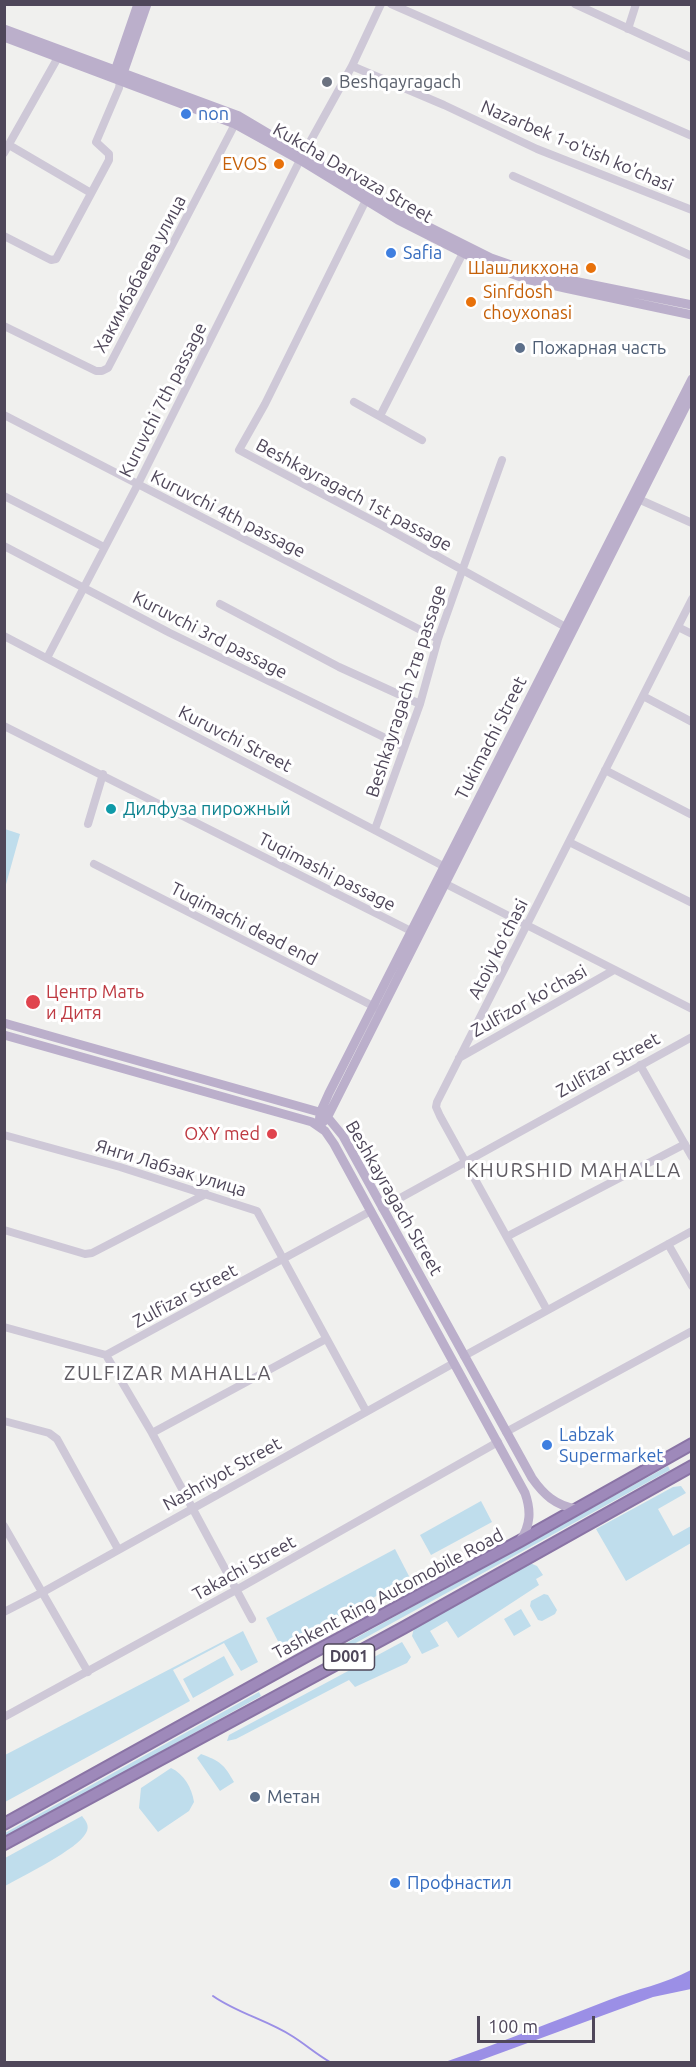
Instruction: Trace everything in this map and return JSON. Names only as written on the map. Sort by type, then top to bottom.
[{"type":"highway","name":"Tashkent Ring Automobile Road","points":[[4,1824],[692,1444]]},
{"type":"highway","points":[[675,1454],[688,1468]]},
{"type":"highway","name":"Tashkent Ring Automobile Road","points":[[4,1844],[688,1468]]},
{"type":"highway","points":[[314,1652],[324,1670]]},
{"type":"highway","points":[[264,1679],[274,1697]]},
{"type":"main road","points":[[119,75],[138,4]]},
{"type":"main road","points":[[119,75],[147,4]]},
{"type":"main road","name":"Kukcha Darvaza Street","points":[[4,29],[60,54]]},
{"type":"main road","name":"Kukcha Darvaza Street","points":[[4,37],[239,116],[365,202],[526,279],[692,315]]},
{"type":"main road","name":"Kukcha Darvaza Street","points":[[119,75],[235,124],[302,157],[464,250],[534,273],[692,305]]},
{"type":"main road","name":"Tukimachi Street","points":[[324,1115],[678,414],[692,379]]},
{"type":"main road","name":"Tukimachi Street","points":[[678,414],[692,394]]},
{"type":"main road","name":"Tukimachi Street","points":[[377,1009],[411,931],[441,882]]},
{"type":"main road","name":"Beshkayragach Street","points":[[4,1023],[324,1115],[343,1136],[527,1470],[550,1499],[565,1507],[576,1509]]},
{"type":"main road","name":"Beshkayragach Street","points":[[4,1035],[312,1122],[319,1126],[334,1144],[525,1493],[530,1514],[528,1526],[520,1540]]},
{"type":"main road","points":[[319,1126],[324,1115]]},
{"type":"main road","points":[[516,1476],[527,1470]]},
{"type":"street","name":"Kuruvchi 7th passage","points":[[47,658],[138,484],[302,157],[352,66],[381,4]]},
{"type":"street","points":[[391,4],[692,136]]},
{"type":"street","points":[[575,4],[692,58]]},
{"type":"street","points":[[627,29],[636,4]]},
{"type":"street","points":[[60,54],[7,149],[91,194]]},
{"type":"street","name":"Nazarbek 1-o'tish ko'chasi","points":[[352,66],[444,105],[537,149],[692,210]]},
{"type":"street","points":[[4,236],[54,260],[110,157],[96,142],[119,88],[119,75]]},
{"type":"street","name":"Хакимбабаева улица","points":[[4,326],[96,371],[108,368],[235,124]]},
{"type":"street","points":[[513,176],[692,256]]},
{"type":"street","name":"Beshkayragach 1st passage","points":[[365,202],[266,404],[239,450],[383,526],[569,629]]},
{"type":"street","points":[[380,416],[464,250]]},
{"type":"street","points":[[354,402],[422,440]]},
{"type":"street","name":"Kuruvchi 4th passage","points":[[4,415],[438,639]]},
{"type":"street","name":"Beshkayragach 2тв passage","points":[[375,829],[420,704],[438,639],[502,460]]},
{"type":"street","points":[[4,496],[104,547]]},
{"type":"street","points":[[636,497],[692,523]]},
{"type":"street","name":"Kuruvchi 3rd passage","points":[[4,546],[170,633],[404,747]]},
{"type":"street","name":"Atoiy koʻchasi","points":[[548,1310],[436,1107],[458,1059],[692,599]]},
{"type":"street","points":[[220,604],[339,667],[420,704]]},
{"type":"street","points":[[678,627],[692,634]]},
{"type":"street","name":"Kuruvchi Street","points":[[4,636],[448,869]]},
{"type":"street","points":[[643,696],[692,722]]},
{"type":"street","name":"Tuqimashi passage","points":[[4,726],[411,931]]},
{"type":"street","points":[[606,770],[692,815]]},
{"type":"street","points":[[88,824],[103,774]]},
{"type":"street","points":[[569,842],[692,903]]},
{"type":"street","name":"Tuqimachi dead end","points":[[94,864],[377,1009]]},
{"type":"street","points":[[441,882],[692,1009]]},
{"type":"street","name":"Zulfizor ko'chasi","points":[[458,1059],[614,970]]},
{"type":"street","name":"Zulfizar Street","points":[[382,1208],[692,1037]]},
{"type":"street","points":[[640,1065],[692,1157]]},
{"type":"street","name":"Янги Лабзак улица","points":[[4,1135],[120,1167],[257,1211],[366,1411]]},
{"type":"street","points":[[508,1236],[685,1144]]},
{"type":"street","points":[[4,1230],[85,1254],[92,1253],[206,1194]]},
{"type":"street","name":"Zulfizar Street","points":[[106,1355],[371,1211]]},
{"type":"street","points":[[464,1356],[692,1231]]},
{"type":"street","points":[[668,1244],[692,1286]]},
{"type":"street","points":[[4,1327],[106,1355],[152,1433],[252,1619]]},
{"type":"street","points":[[506,1432],[692,1331]]},
{"type":"street","points":[[152,1433],[326,1339]]},
{"type":"street","name":"Nashriyot Street","points":[[4,1612],[9,1606],[43,1592],[454,1363]]},
{"type":"street","points":[[4,1421],[49,1434],[57,1439],[118,1549]]},
{"type":"street","name":"Takachi Street","points":[[4,1717],[236,1590],[498,1442]]},
{"type":"street","points":[[4,1526],[88,1672]]},
{"type":"shaded area","points":[[4,829],[20,834],[5,888]]},
{"type":"shaded area","points":[[668,1466],[670,1470],[334,1655],[332,1651]]},
{"type":"shaded area","points":[[681,1486],[686,1493],[658,1509],[673,1536],[691,1526],[691,1543],[626,1581],[596,1529],[673,1487]]},
{"type":"shaded area","points":[[481,1501],[492,1522],[431,1555],[420,1535]]},
{"type":"shaded area","points":[[395,1549],[410,1578],[281,1647],[266,1618]]},
{"type":"shaded area","points":[[530,1563],[537,1566],[543,1575],[536,1579],[539,1585],[458,1638],[447,1621],[430,1631],[439,1646],[422,1654],[412,1636],[414,1628]]},
{"type":"shaded area","points":[[544,1594],[548,1595],[557,1610],[555,1614],[542,1621],[538,1620],[530,1606],[531,1601]]},
{"type":"shaded area","points":[[521,1609],[531,1626],[514,1636],[504,1619]]},
{"type":"shaded area","points":[[243,1631],[258,1662],[241,1671],[224,1643],[173,1670],[190,1701],[5,1802],[5,1755]]},
{"type":"shaded area","points":[[402,1642],[411,1657],[407,1663],[355,1687],[349,1680],[236,1739],[227,1741],[229,1735]]},
{"type":"shaded area","points":[[224,1656],[234,1675],[193,1698],[183,1679]]},
{"type":"shaded area","points":[[259,1692],[261,1696],[5,1838],[5,1833]]},
{"type":"shaded area","points":[[201,1754],[221,1764],[234,1782],[220,1791],[197,1758]]},
{"type":"shaded area","points":[[171,1768],[187,1782],[194,1802],[189,1811],[158,1832],[139,1808],[141,1788]]},
{"type":"shaded area","points":[[82,1816],[88,1828],[81,1839],[49,1862],[5,1886],[5,1858]]},
{"type":"shaded area","points":[[691,1970],[691,1989],[653,1997],[476,2062],[445,2062],[619,1996],[671,1979]]},
{"type":"waterway","points":[[213,1996],[282,2030],[330,2062]]},
{"type":"place","name":"Beshqayragach","points":[[327,82]]},
{"type":"place","name":"non","points":[[186,114]]},
{"type":"place","name":"EVOS","points":[[279,164]]},
{"type":"place","name":"Safia","points":[[391,253]]},
{"type":"place","name":"Шашликхона","points":[[591,268]]},
{"type":"place","name":"Sinfdosh choyxonasi","points":[[471,302]]},
{"type":"place","name":"Пожарная часть","points":[[520,348]]},
{"type":"place","name":"Дилфуза пирожный","points":[[111,809]]},
{"type":"place","name":"Центр Мать и Дитя","points":[[33,1002]]},
{"type":"place","name":"OXY med","points":[[272,1134]]},
{"type":"place","name":"Labzak Supermarket","points":[[547,1445]]},
{"type":"place","name":"Метан","points":[[255,1797]]},
{"type":"place","name":"Профнастил","points":[[395,1883]]},
{"type":"district","name":"KHURSHID MAHALLA","points":[[574,1170]]},
{"type":"district","name":"ZULFIZAR MAHALLA","points":[[168,1373]]}]
